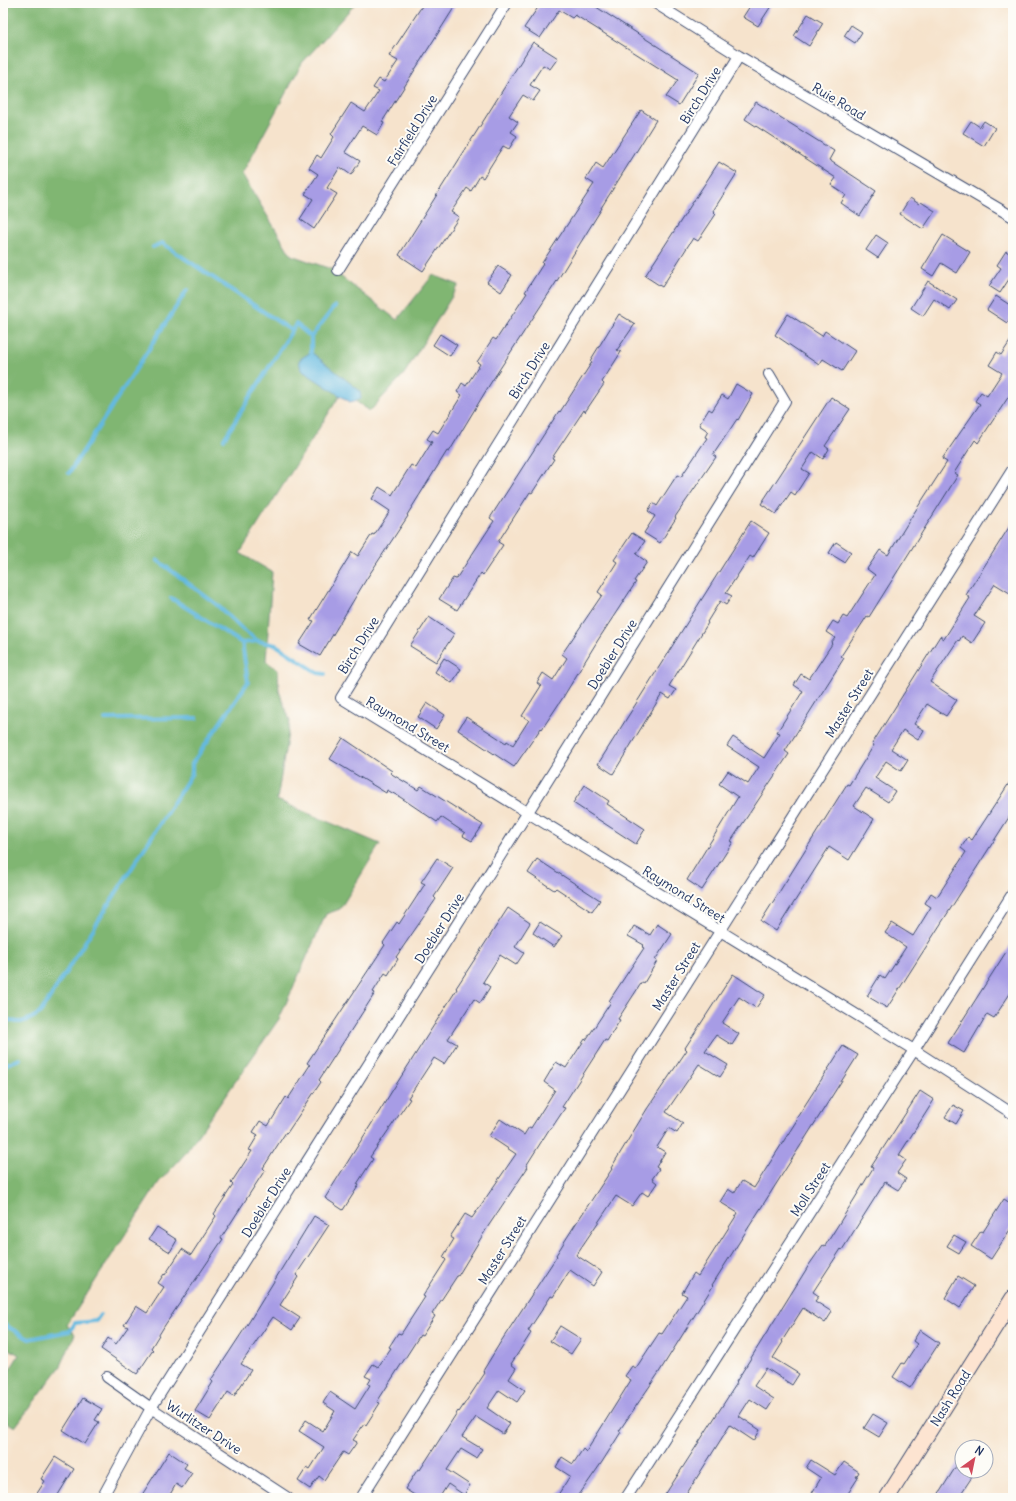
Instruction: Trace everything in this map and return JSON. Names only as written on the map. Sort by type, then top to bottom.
[{"type":"main road","name":"Nash Road","points":[[887,1498],[1013,1298]]},
{"type":"street","name":"Fairfield Drive","points":[[338,270],[508,3]]},
{"type":"street","name":"Ruie Road","points":[[654,3],[739,56],[1013,217]]},
{"type":"street","name":"Birch Drive","points":[[341,698],[739,56]]},
{"type":"street","name":"Doebler Drive","points":[[102,1498],[151,1408],[528,812],[785,401],[769,374]]},
{"type":"street","name":"Master Street","points":[[361,1498],[1013,469]]},
{"type":"street","name":"Raymond Street","points":[[341,698],[914,1050],[1013,1114]]},
{"type":"street","name":"Moll Street","points":[[626,1498],[914,1050],[1013,893]]},
{"type":"street","name":"Wurlitzer Drive","points":[[107,1377],[151,1408],[288,1498]]},
{"type":"green space","points":[[3,3],[356,3],[302,63],[242,174],[291,255],[331,269],[397,320],[433,275],[459,285],[404,374],[370,411],[342,392],[240,553],[272,572],[266,661],[278,670],[279,691],[290,721],[277,800],[380,844],[340,909],[326,914],[279,1019],[184,1155],[159,1182],[67,1325],[75,1334],[61,1366],[15,1427],[3,1420],[3,1380],[19,1355],[3,1345]]},
{"type":"water","points":[[311,352],[360,391],[361,399],[350,402],[301,370],[299,360]]},
{"type":"building","points":[[424,3],[457,3],[382,122],[384,123],[377,135],[362,126],[345,152],[360,161],[351,175],[340,167],[327,188],[337,194],[314,229],[300,219],[313,199],[305,194],[318,174],[309,168],[317,155],[321,158],[334,137],[331,134],[351,103],[365,112],[379,91],[373,88],[379,79],[384,82],[398,61],[389,56]]},
{"type":"building","points":[[541,3],[590,3],[699,73],[679,105],[666,97],[678,80],[575,15],[572,18],[559,10],[540,38],[524,28]]},
{"type":"building","points":[[752,3],[773,3],[758,26],[743,17]]},
{"type":"building","points":[[808,14],[823,23],[809,46],[794,36]]},
{"type":"building","points":[[851,25],[862,32],[855,43],[844,36]]},
{"type":"building","points":[[533,42],[558,58],[550,69],[543,65],[530,85],[540,91],[533,101],[523,95],[509,116],[518,122],[511,132],[517,136],[509,149],[503,146],[483,178],[480,176],[471,191],[467,188],[451,212],[459,217],[423,271],[399,255]]},
{"type":"building","points":[[756,102],[834,151],[829,160],[876,191],[860,216],[841,203],[846,195],[831,185],[836,178],[745,119]]},
{"type":"building","points":[[641,110],[656,120],[449,452],[447,451],[407,515],[408,516],[367,578],[320,656],[299,644],[314,621],[310,620],[352,552],[358,556],[372,534],[374,535],[390,511],[372,499],[379,487],[392,495],[411,465],[416,468],[432,442],[427,439],[433,430],[438,433],[462,395],[457,392],[462,383],[466,386],[480,364],[477,362],[493,338],[496,340],[527,293],[525,292],[543,264],[542,263],[594,184],[586,179],[596,163],[603,168]]},
{"type":"building","points":[[971,121],[980,127],[984,121],[995,128],[984,146],[963,133]]},
{"type":"building","points":[[719,162],[737,173],[713,211],[716,214],[698,241],[693,238],[662,287],[645,276]]},
{"type":"building","points":[[910,198],[919,204],[921,202],[935,211],[923,229],[900,214]]},
{"type":"building","points":[[876,235],[888,243],[878,258],[866,250]]},
{"type":"building","points":[[943,235],[970,252],[957,273],[941,263],[933,276],[922,269]]},
{"type":"building","points":[[1006,251],[1013,256],[1013,273],[1000,293],[989,286],[1001,268],[997,265]]},
{"type":"building","points":[[498,266],[512,275],[501,292],[487,282]]},
{"type":"building","points":[[928,281],[957,300],[950,310],[934,299],[923,316],[911,308]]},
{"type":"building","points":[[996,296],[1013,307],[1013,313],[1007,323],[987,310]]},
{"type":"building","points":[[619,314],[635,324],[617,350],[621,352],[602,382],[604,384],[585,412],[584,410],[552,458],[554,459],[532,493],[530,492],[498,542],[503,545],[483,575],[481,573],[457,610],[439,599],[453,578],[456,579],[494,521],[490,518],[592,362],[590,361]]},
{"type":"building","points":[[788,314],[822,336],[825,331],[855,351],[842,371],[823,359],[819,365],[775,335]]},
{"type":"building","points":[[440,334],[457,345],[450,356],[433,345]]},
{"type":"building","points":[[1013,337],[1013,390],[978,443],[975,440],[954,473],[958,475],[869,617],[867,616],[841,656],[844,658],[785,751],[789,754],[731,841],[733,842],[702,890],[687,880],[738,797],[719,784],[728,771],[748,784],[759,767],[727,746],[733,737],[764,758],[780,733],[777,732],[803,691],[794,685],[801,674],[809,679],[835,638],[826,632],[833,621],[838,624],[843,616],[847,618],[875,575],[867,569],[880,550],[888,555],[947,462],[942,459],[980,404],[975,401],[981,392],[987,396],[1002,373],[989,365],[997,352],[1001,355]]},
{"type":"building","points":[[736,384],[753,394],[738,420],[737,419],[713,455],[716,457],[675,517],[676,518],[660,543],[644,533],[655,516],[648,511],[653,503],[657,506],[677,475],[681,477],[707,438],[705,437],[708,431],[699,425],[709,409],[712,411],[722,395],[728,399]]},
{"type":"building","points":[[831,397],[850,409],[825,446],[829,449],[823,459],[813,452],[802,469],[809,473],[795,495],[791,492],[776,514],[761,504]]},
{"type":"building","points":[[751,521],[769,533],[753,558],[750,556],[726,593],[732,596],[726,605],[720,601],[669,686],[676,690],[670,699],[662,694],[613,774],[598,764]]},
{"type":"building","points":[[1013,521],[1013,595],[995,584],[974,616],[985,623],[972,643],[962,636],[930,682],[957,700],[946,716],[927,704],[914,724],[924,730],[918,740],[903,730],[891,749],[908,760],[901,771],[886,761],[875,778],[895,791],[888,802],[866,788],[854,806],[874,819],[849,860],[829,847],[776,931],[761,921],[847,784],[849,785],[874,745],[872,744],[940,636],[944,639],[970,598],[966,595]]},
{"type":"building","points":[[632,533],[645,541],[636,554],[647,562],[562,699],[514,767],[458,730],[466,717],[506,743],[507,741],[513,745],[529,720],[522,716],[541,686],[537,683],[543,673],[553,680],[567,658],[562,654],[602,595],[598,592],[617,562],[614,560]]},
{"type":"building","points":[[836,542],[851,552],[844,562],[829,553]]},
{"type":"building","points":[[429,617],[454,634],[436,662],[410,646]]},
{"type":"building","points":[[444,658],[461,669],[452,683],[435,672]]},
{"type":"building","points":[[427,703],[445,715],[436,729],[418,717]]},
{"type":"building","points":[[343,738],[392,771],[390,773],[418,790],[421,786],[483,825],[472,841],[463,836],[465,833],[441,817],[437,822],[400,797],[387,790],[386,793],[330,759]]},
{"type":"building","points":[[1013,777],[1013,811],[887,1008],[867,996],[880,975],[885,979],[906,947],[885,933],[892,923],[913,936],[931,907],[925,903],[931,893],[937,897],[966,852],[961,848],[968,837],[972,840]]},
{"type":"building","points":[[585,785],[609,801],[607,804],[645,829],[636,844],[573,803]]},
{"type":"building","points":[[437,858],[453,868],[434,897],[436,899],[396,957],[398,959],[388,975],[385,973],[373,992],[375,993],[319,1080],[321,1082],[263,1168],[265,1170],[221,1238],[223,1239],[165,1325],[151,1348],[153,1350],[137,1374],[101,1349],[108,1338],[116,1344],[128,1327],[124,1325],[136,1306],[147,1313],[164,1287],[158,1283],[182,1249],[191,1255],[216,1216],[214,1214],[233,1185],[231,1183],[252,1151],[249,1150],[258,1135],[253,1132],[260,1121],[268,1126],[286,1097],[288,1099],[310,1065],[307,1063],[385,945],[383,943],[397,922],[399,924],[425,884],[421,882]]},
{"type":"building","points":[[537,859],[600,900],[592,912],[556,888],[554,890],[528,873]]},
{"type":"building","points":[[508,908],[530,923],[515,947],[524,953],[516,965],[500,955],[483,982],[490,987],[480,1003],[474,999],[448,1039],[457,1044],[444,1064],[434,1058],[408,1098],[410,1099],[370,1157],[373,1159],[343,1210],[325,1198],[457,989],[456,988]]},
{"type":"building","points":[[540,922],[562,936],[554,947],[533,933]]},
{"type":"building","points":[[657,924],[672,934],[655,960],[657,961],[644,983],[642,982],[618,1019],[620,1020],[607,1041],[605,1040],[562,1107],[565,1108],[551,1129],[550,1128],[526,1166],[528,1167],[432,1314],[435,1316],[422,1336],[420,1335],[377,1402],[380,1403],[366,1425],[364,1424],[353,1440],[357,1442],[348,1455],[343,1452],[324,1480],[319,1476],[310,1489],[298,1481],[307,1467],[310,1469],[324,1447],[299,1431],[306,1420],[323,1431],[335,1411],[323,1403],[330,1392],[355,1409],[370,1385],[368,1384],[371,1379],[365,1376],[373,1364],[378,1367],[391,1348],[389,1347],[398,1333],[401,1334],[425,1297],[423,1296],[446,1260],[443,1257],[454,1239],[450,1237],[465,1214],[472,1218],[516,1154],[489,1136],[500,1119],[524,1135],[529,1127],[531,1128],[555,1090],[544,1082],[556,1062],[566,1068],[611,1002],[609,1001],[644,948],[642,947],[644,945],[628,936],[634,926],[650,935]]},
{"type":"building","points":[[1013,941],[1013,989],[994,1018],[987,1014],[964,1053],[948,1043]]},
{"type":"building","points":[[733,974],[765,995],[756,1008],[739,997],[722,1023],[739,1034],[732,1045],[716,1035],[705,1051],[728,1065],[720,1077],[699,1064],[666,1112],[683,1123],[677,1133],[669,1128],[657,1147],[665,1152],[656,1167],[659,1169],[652,1179],[657,1183],[648,1196],[642,1192],[632,1206],[616,1196],[576,1255],[602,1272],[593,1286],[570,1270],[553,1297],[551,1296],[528,1331],[531,1333],[511,1364],[516,1368],[509,1379],[525,1390],[517,1402],[499,1390],[487,1408],[510,1424],[503,1434],[476,1417],[462,1437],[482,1449],[476,1458],[461,1449],[447,1470],[470,1485],[464,1495],[448,1484],[439,1498],[419,1498],[405,1489],[418,1469],[420,1470],[458,1411],[459,1412],[485,1373],[483,1371],[500,1343],[612,1169],[611,1168],[647,1109],[687,1050],[685,1048]]},
{"type":"building","points":[[843,1046],[858,1055],[712,1285],[713,1286],[658,1374],[619,1431],[621,1432],[577,1498],[556,1498],[570,1476],[556,1467],[562,1457],[573,1464],[583,1449],[586,1452],[631,1380],[625,1376],[632,1366],[636,1368],[659,1333],[662,1334],[687,1296],[682,1293],[694,1273],[698,1276],[738,1213],[720,1202],[728,1189],[734,1193],[742,1181],[754,1188]]},
{"type":"building","points":[[920,1091],[934,1100],[899,1155],[906,1160],[897,1173],[906,1179],[898,1190],[885,1182],[842,1250],[841,1249],[813,1292],[819,1296],[815,1301],[832,1312],[825,1323],[803,1308],[773,1358],[799,1374],[792,1385],[766,1368],[754,1386],[774,1399],[767,1410],[750,1399],[739,1416],[760,1430],[754,1441],[730,1425],[684,1498],[663,1498],[737,1383],[736,1382],[809,1265],[823,1245],[825,1246],[873,1168],[871,1167]]},
{"type":"building","points":[[953,1105],[964,1111],[956,1124],[945,1117]]},
{"type":"building","points":[[1004,1199],[1013,1205],[1013,1225],[991,1259],[971,1246],[981,1231],[983,1232]]},
{"type":"building","points":[[314,1216],[329,1225],[296,1275],[298,1277],[280,1305],[300,1318],[292,1330],[273,1317],[241,1364],[251,1370],[234,1396],[228,1392],[210,1420],[195,1411],[213,1382],[211,1380],[249,1322]]},
{"type":"building","points":[[157,1227],[177,1240],[170,1252],[149,1239]]},
{"type":"building","points":[[954,1235],[966,1242],[959,1253],[947,1246]]},
{"type":"building","points":[[958,1276],[974,1286],[960,1308],[945,1298]]},
{"type":"building","points":[[560,1326],[581,1339],[571,1354],[550,1341]]},
{"type":"building","points":[[920,1330],[939,1343],[910,1388],[893,1377],[902,1363],[904,1364],[917,1344],[913,1341]]},
{"type":"building","points":[[83,1398],[102,1409],[95,1420],[99,1422],[85,1444],[63,1430]]},
{"type":"building","points":[[873,1414],[888,1423],[879,1437],[864,1428]]},
{"type":"building","points":[[169,1452],[187,1464],[184,1468],[192,1473],[182,1488],[176,1484],[168,1498],[140,1498]]},
{"type":"building","points":[[55,1457],[74,1469],[56,1498],[34,1498],[45,1481],[41,1479]]},
{"type":"building","points":[[811,1460],[835,1475],[844,1462],[859,1472],[856,1477],[858,1478],[845,1498],[819,1498],[812,1493],[821,1478],[806,1468]]},
{"type":"building","points":[[954,1470],[954,1479],[971,1479],[958,1498],[936,1498]]},
{"type":"waterway","points":[[153,247],[162,243],[292,331]]},
{"type":"waterway","points":[[69,473],[187,290]]},
{"type":"waterway","points":[[224,439],[296,324],[311,337],[335,306]]},
{"type":"waterway","points":[[311,337],[311,352]]},
{"type":"waterway","points":[[157,560],[216,604],[243,630],[258,641]]},
{"type":"waterway","points":[[171,598],[242,643],[258,641],[276,645],[318,673],[325,674]]},
{"type":"waterway","points":[[3,1017],[9,1020],[22,1022],[31,1019],[40,1013],[192,773],[192,764],[248,682],[242,643]]},
{"type":"waterway","points":[[105,719],[197,718]]},
{"type":"waterway","points":[[3,1069],[6,1064],[20,1059]]},
{"type":"waterway","points":[[3,1324],[29,1339],[70,1331],[75,1323],[96,1321],[100,1315]]}]
